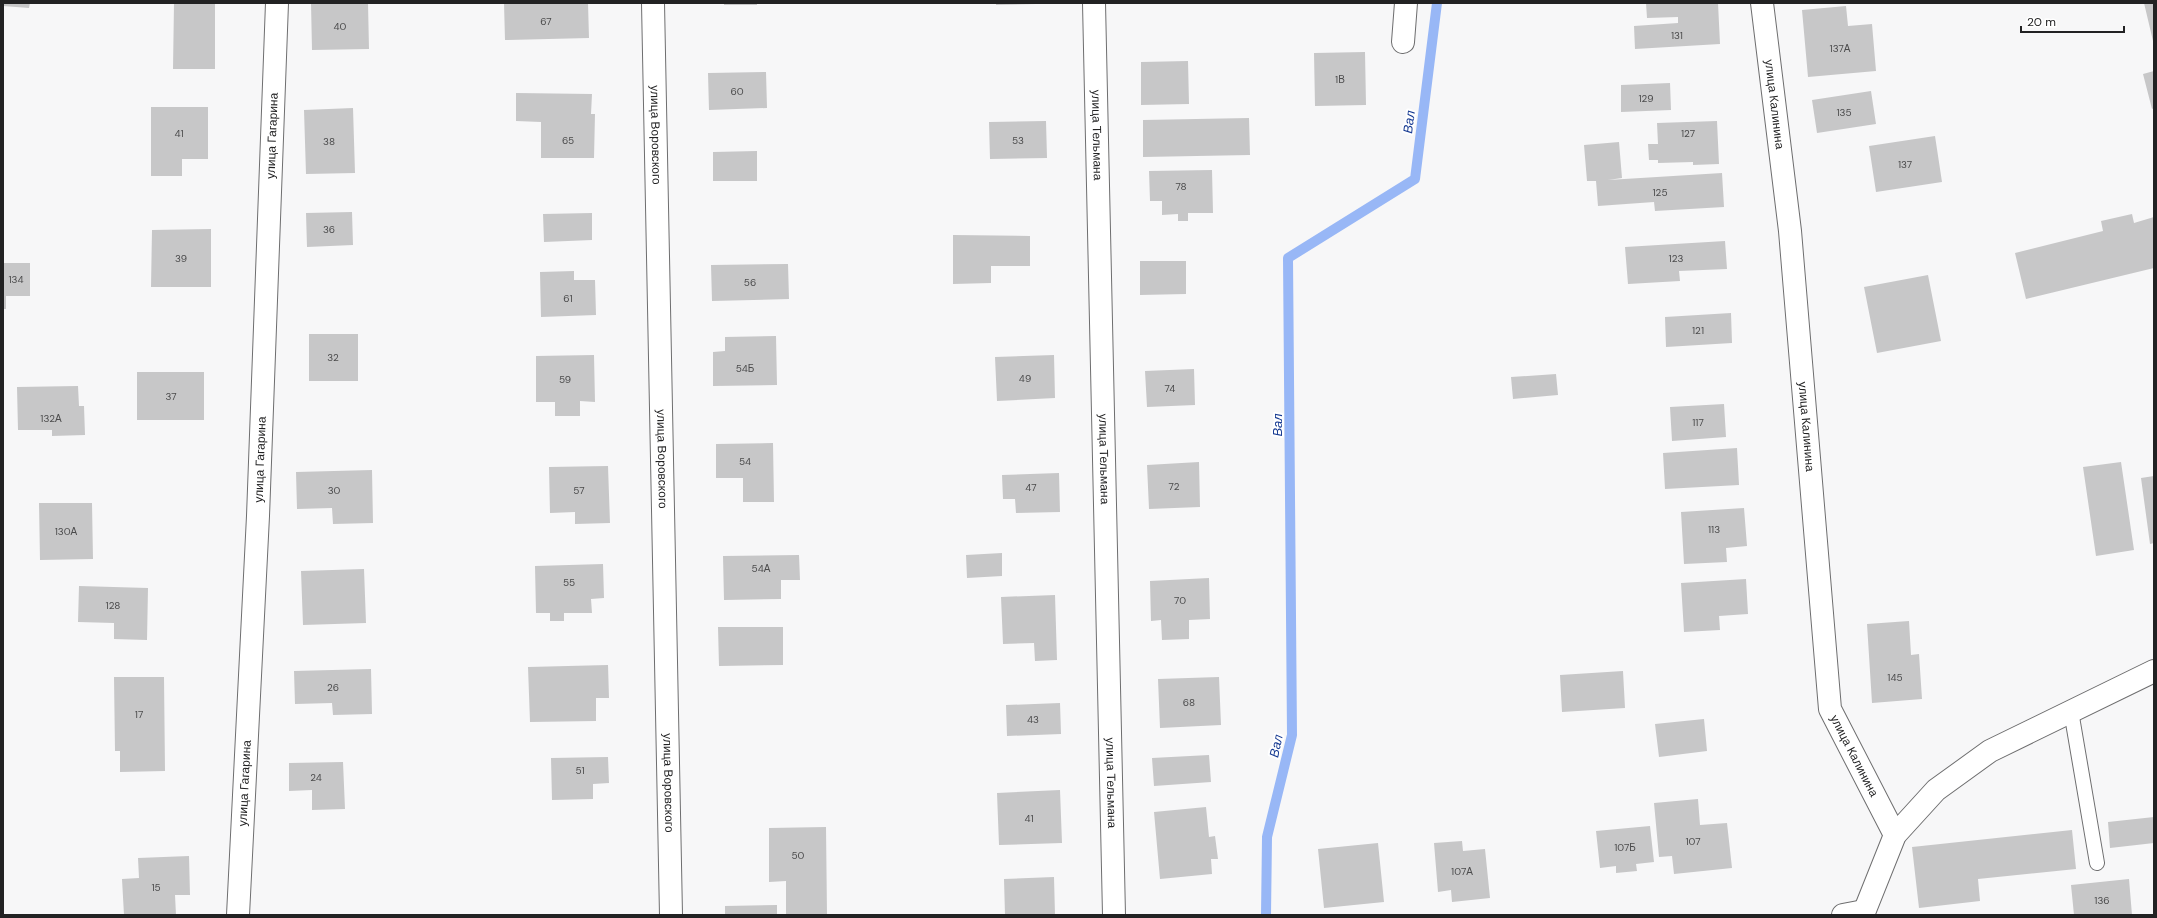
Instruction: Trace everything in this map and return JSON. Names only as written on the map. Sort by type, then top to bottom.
[{"type":"street","name":"улица Гагарина","points":[[238,915],[258,516],[277,3]]},
{"type":"street","name":"улица Воровского","points":[[652,3],[671,915]]},
{"type":"street","name":"улица Тельмана","points":[[1094,3],[1114,915]]},
{"type":"street","points":[[1403,42],[1406,3]]},
{"type":"street","name":"улица Калинина","points":[[1762,3],[1790,231],[1830,709],[1895,835]]},
{"type":"street","points":[[1843,915],[1864,913],[1895,835],[1936,790],[1984,755],[2154,671]]},
{"type":"lane","points":[[2071,711],[2097,863]]},
{"type":"building","points":[[3,3],[30,3],[29,8],[3,6]]},
{"type":"building","points":[[174,3],[215,3],[215,69],[173,69]]},
{"type":"building","points":[[311,3],[368,3],[369,49],[312,50]]},
{"type":"building","points":[[504,3],[588,3],[589,38],[505,40]]},
{"type":"building","points":[[724,3],[757,3],[757,5],[724,5]]},
{"type":"building","points":[[996,3],[1036,3],[1036,4],[996,5]]},
{"type":"building","points":[[1646,3],[1718,3],[1720,44],[1635,49],[1634,26],[1678,23],[1678,17],[1647,18]]},
{"type":"building","points":[[2144,3],[2154,3],[2154,41],[2153,41]]},
{"type":"building","points":[[1846,6],[1848,26],[1872,24],[1876,71],[1808,77],[1802,10]]},
{"type":"building","points":[[1365,52],[1366,105],[1315,106],[1314,53]]},
{"type":"building","points":[[1188,61],[1189,104],[1141,105],[1141,62]]},
{"type":"building","points":[[2154,71],[2154,108],[2152,109],[2143,74]]},
{"type":"building","points":[[766,72],[767,108],[709,110],[708,73]]},
{"type":"building","points":[[1670,83],[1671,110],[1621,112],[1621,85]]},
{"type":"building","points":[[1871,91],[1876,124],[1817,133],[1812,100]]},
{"type":"building","points":[[516,93],[592,94],[591,114],[595,114],[594,158],[541,158],[541,122],[516,121]]},
{"type":"building","points":[[151,107],[208,107],[208,159],[182,159],[182,176],[151,176]]},
{"type":"building","points":[[353,108],[355,173],[306,174],[304,110]]},
{"type":"building","points":[[1249,118],[1250,155],[1143,157],[1143,120]]},
{"type":"building","points":[[1046,121],[1047,158],[990,159],[989,122]]},
{"type":"building","points":[[1717,121],[1719,164],[1693,165],[1693,162],[1658,163],[1658,160],[1649,160],[1648,144],[1658,144],[1657,123]]},
{"type":"building","points":[[1935,136],[1942,182],[1876,192],[1869,146]]},
{"type":"building","points":[[1619,142],[1622,178],[1608,180],[1722,173],[1724,207],[1655,211],[1654,202],[1598,206],[1596,181],[1587,181],[1584,145]]},
{"type":"building","points":[[757,151],[757,181],[713,181],[713,152]]},
{"type":"building","points":[[1212,170],[1213,213],[1188,213],[1188,221],[1178,221],[1178,214],[1162,215],[1162,201],[1150,201],[1149,171]]},
{"type":"building","points":[[352,212],[353,245],[307,247],[306,213]]},
{"type":"building","points":[[592,213],[592,240],[544,242],[543,214]]},
{"type":"building","points":[[2132,214],[2134,223],[2154,217],[2154,268],[2026,299],[2015,253],[2103,231],[2101,221]]},
{"type":"building","points":[[211,229],[211,287],[151,287],[152,230]]},
{"type":"building","points":[[953,235],[1030,236],[1030,266],[991,266],[991,283],[953,284]]},
{"type":"building","points":[[1725,241],[1727,269],[1679,271],[1680,281],[1628,284],[1625,247]]},
{"type":"building","points":[[1140,261],[1186,261],[1186,294],[1140,295]]},
{"type":"building","points":[[3,263],[30,263],[30,296],[6,296],[6,309],[3,309]]},
{"type":"building","points":[[788,264],[789,299],[712,301],[711,265]]},
{"type":"building","points":[[574,271],[574,280],[595,280],[596,315],[541,317],[540,272]]},
{"type":"building","points":[[1928,275],[1941,341],[1877,353],[1864,287]]},
{"type":"building","points":[[1731,313],[1732,343],[1666,347],[1665,317]]},
{"type":"building","points":[[309,334],[358,334],[358,381],[309,381]]},
{"type":"building","points":[[776,336],[777,385],[713,386],[713,352],[725,351],[725,337]]},
{"type":"building","points":[[594,355],[595,402],[580,401],[580,416],[555,416],[555,402],[536,402],[536,356]]},
{"type":"building","points":[[1054,355],[1055,398],[997,401],[995,357]]},
{"type":"building","points":[[1194,369],[1195,405],[1147,407],[1145,371]]},
{"type":"building","points":[[137,372],[204,372],[204,420],[137,420]]},
{"type":"building","points":[[1556,374],[1558,395],[1513,399],[1511,377]]},
{"type":"building","points":[[78,386],[79,406],[84,406],[85,435],[52,436],[52,430],[18,430],[17,387]]},
{"type":"building","points":[[1724,404],[1726,437],[1672,441],[1670,407]]},
{"type":"building","points":[[773,443],[774,502],[743,502],[743,478],[716,478],[716,444]]},
{"type":"building","points":[[1737,448],[1739,485],[1665,489],[1663,453]]},
{"type":"building","points":[[1199,462],[1200,507],[1149,509],[1147,465]]},
{"type":"building","points":[[2121,462],[2134,550],[2096,556],[2083,467]]},
{"type":"building","points":[[608,466],[610,523],[575,524],[575,512],[550,513],[549,467]]},
{"type":"building","points":[[372,470],[373,523],[333,524],[332,508],[297,509],[296,472]]},
{"type":"building","points":[[1059,473],[1060,512],[1016,513],[1015,499],[1003,499],[1002,475]]},
{"type":"building","points":[[2154,476],[2154,543],[2150,544],[2141,478]]},
{"type":"building","points":[[39,503],[92,503],[93,559],[40,560]]},
{"type":"building","points":[[1744,508],[1747,546],[1726,548],[1727,562],[1684,564],[1681,512]]},
{"type":"building","points":[[1002,553],[1002,576],[967,578],[966,555]]},
{"type":"building","points":[[799,555],[800,580],[781,580],[781,599],[724,600],[723,556]]},
{"type":"building","points":[[603,564],[604,598],[591,599],[592,613],[564,613],[564,621],[550,621],[550,613],[536,613],[535,566]]},
{"type":"building","points":[[364,569],[366,623],[303,625],[301,571]]},
{"type":"building","points":[[1209,578],[1210,619],[1189,620],[1189,639],[1162,640],[1161,620],[1151,621],[1150,581]]},
{"type":"building","points":[[1746,579],[1748,614],[1719,616],[1720,630],[1684,632],[1681,583]]},
{"type":"building","points":[[79,586],[148,588],[147,640],[114,639],[114,623],[78,622]]},
{"type":"building","points":[[1055,595],[1057,660],[1035,661],[1034,643],[1003,644],[1001,597]]},
{"type":"building","points":[[1909,621],[1911,655],[1919,654],[1922,699],[1872,703],[1867,624]]},
{"type":"building","points":[[718,627],[783,627],[783,665],[719,666]]},
{"type":"building","points":[[608,665],[609,698],[596,698],[596,721],[530,722],[528,667]]},
{"type":"building","points":[[371,669],[372,714],[333,715],[332,703],[295,704],[294,671]]},
{"type":"building","points":[[1623,671],[1625,708],[1562,712],[1560,675]]},
{"type":"building","points":[[114,677],[164,677],[165,771],[120,772],[120,751],[115,751]]},
{"type":"building","points":[[1219,677],[1221,725],[1160,728],[1158,679]]},
{"type":"building","points":[[1060,703],[1061,734],[1007,736],[1006,705]]},
{"type":"building","points":[[1704,719],[1707,751],[1659,757],[1655,724]]},
{"type":"building","points":[[1209,755],[1211,782],[1154,786],[1152,758]]},
{"type":"building","points":[[608,757],[609,783],[593,784],[593,799],[552,800],[551,758]]},
{"type":"building","points":[[343,762],[345,809],[312,810],[312,790],[289,791],[289,763]]},
{"type":"building","points":[[1060,790],[1062,843],[999,845],[997,793]]},
{"type":"building","points":[[1698,799],[1700,825],[1727,823],[1732,868],[1674,874],[1672,856],[1659,857],[1654,803]]},
{"type":"building","points":[[1206,807],[1209,837],[1215,836],[1218,859],[1211,859],[1212,874],[1160,879],[1154,812]]},
{"type":"building","points":[[2154,817],[2154,843],[2110,848],[2108,822]]},
{"type":"building","points":[[1650,826],[1654,862],[1636,864],[1637,871],[1616,873],[1616,866],[1600,868],[1596,831]]},
{"type":"building","points":[[826,827],[827,915],[786,915],[786,881],[769,882],[769,828]]},
{"type":"building","points":[[2072,830],[2076,869],[1978,879],[1980,901],[1919,908],[1912,847]]},
{"type":"building","points":[[1462,841],[1463,851],[1485,849],[1490,898],[1452,902],[1451,890],[1438,892],[1434,843]]},
{"type":"building","points":[[1378,843],[1384,902],[1324,908],[1318,849]]},
{"type":"building","points":[[189,856],[190,895],[175,895],[176,915],[124,915],[122,879],[139,878],[138,858]]},
{"type":"building","points":[[1054,877],[1055,915],[1005,915],[1004,879]]},
{"type":"building","points":[[2129,879],[2132,915],[2074,915],[2071,885]]},
{"type":"building","points":[[777,905],[777,915],[725,915],[725,906]]},
{"type":"waterway","name":"Вал","points":[[1266,915],[1267,837],[1292,735],[1288,258],[1415,179],[1437,3]]}]
